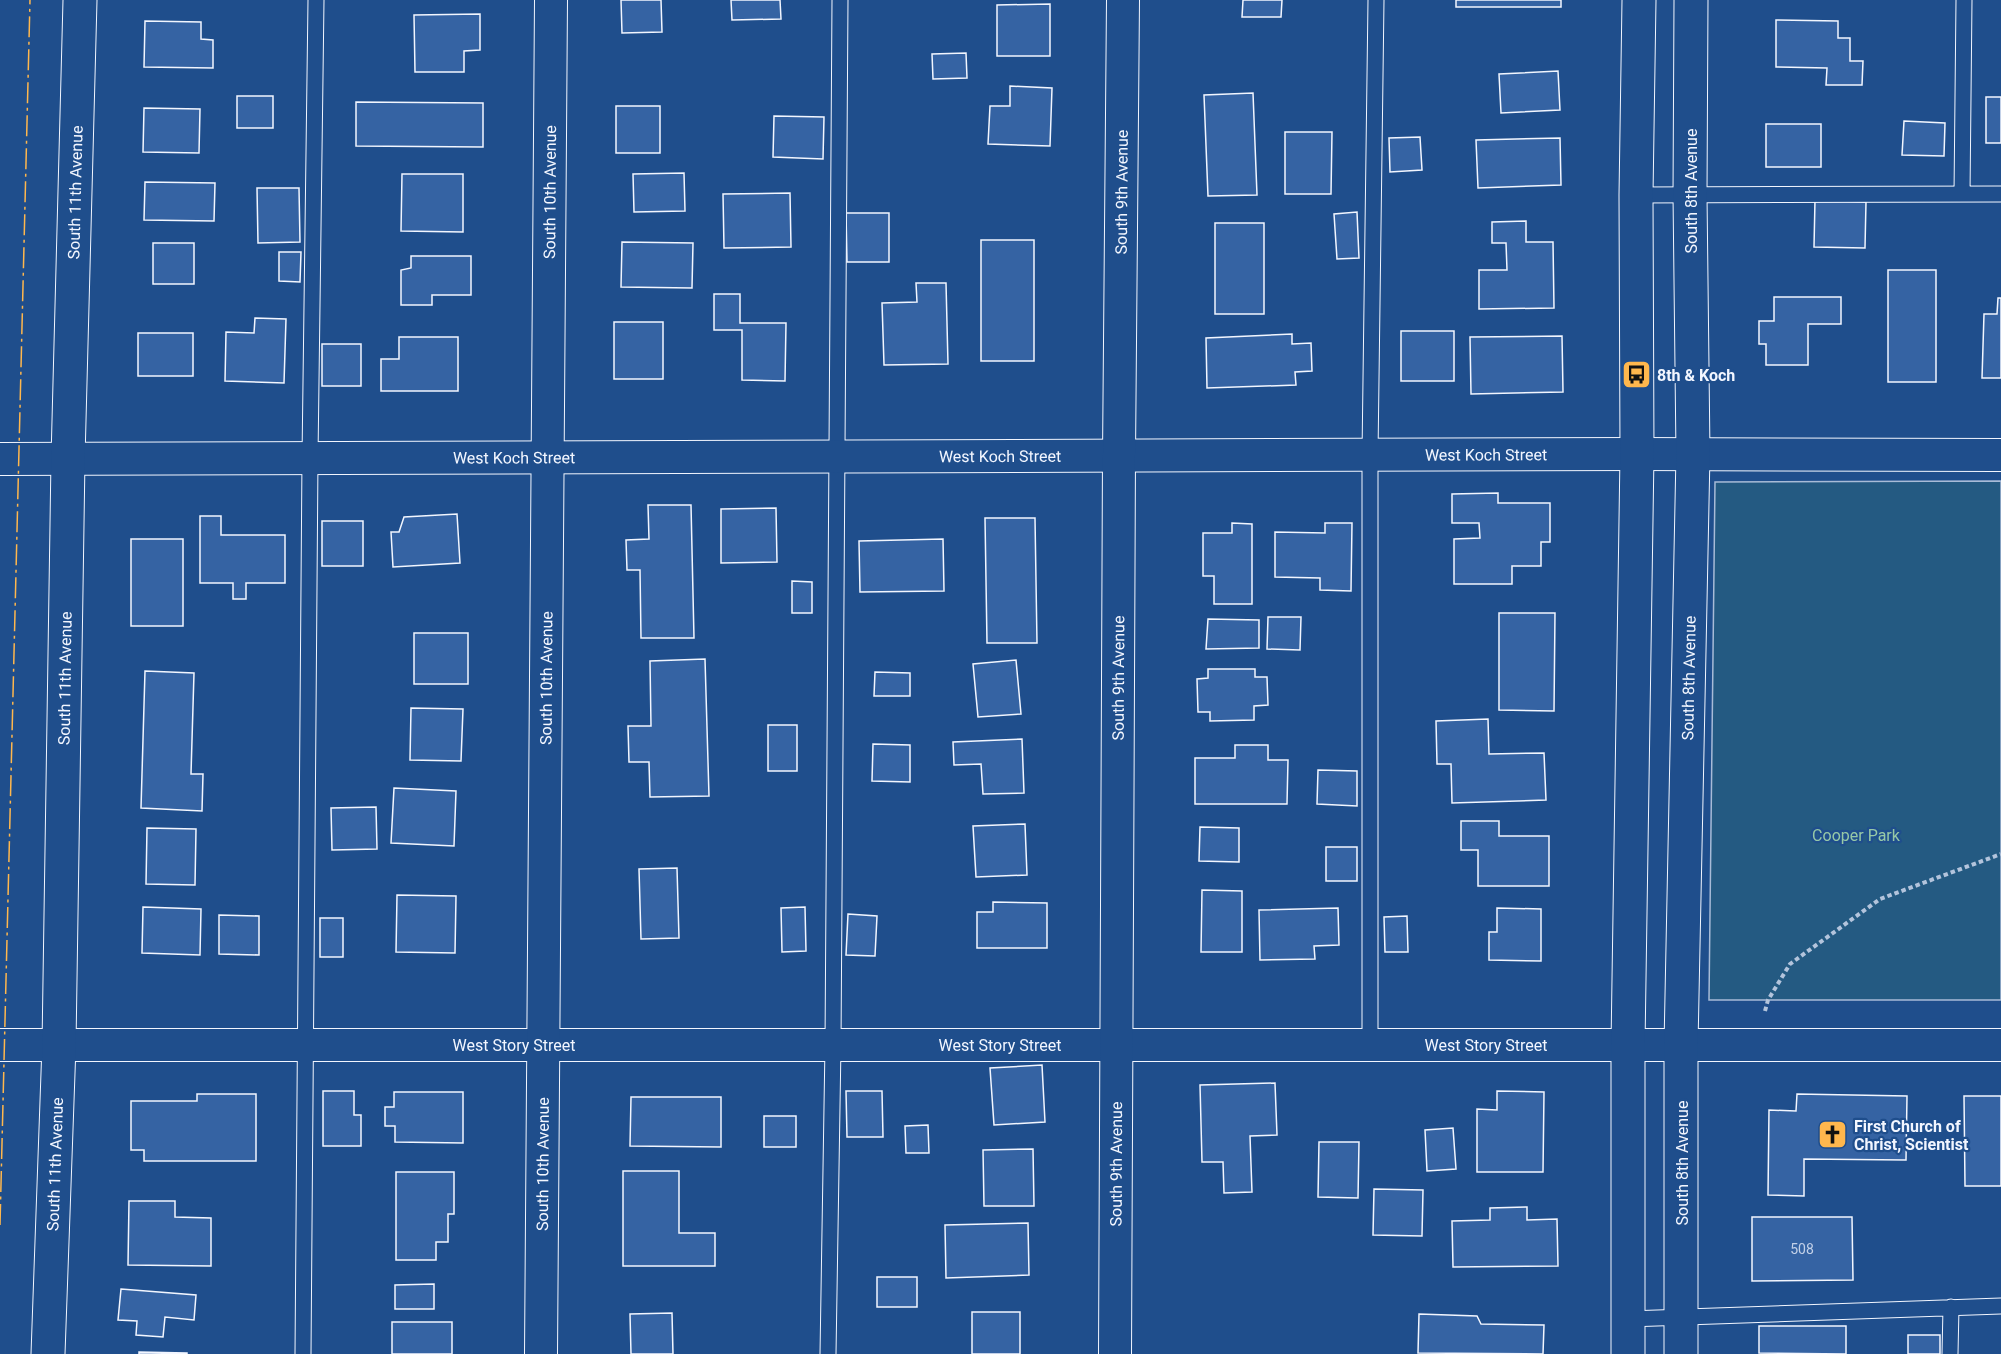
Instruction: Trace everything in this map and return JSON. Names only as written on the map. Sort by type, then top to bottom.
[{"type":"street","name":"South 11th Avenue","points":[[48,1354],[59,1045],[68,459],[80,0]]},
{"type":"street","name":"South 10th Avenue","points":[[541,1354],[550,0]]},
{"type":"street","name":"South 9th Avenue","points":[[1115,1354],[1119,456],[1124,0]]},
{"type":"street","points":[[1628,1354],[1628,1045],[1639,0]]},
{"type":"street","name":"South 8th Avenue","points":[[1681,1354],[1682,1045],[1693,454],[1690,195],[1691,0]]},
{"type":"street","name":"West Koch Street","points":[[0,459],[2001,455]]},
{"type":"street","name":"West Story Street","points":[[0,1045],[2001,1045]]},
{"type":"lane","points":[[303,1354],[316,0]]},
{"type":"lane","points":[[828,1354],[833,1045],[840,0]]},
{"type":"lane","points":[[1370,1045],[1370,455],[1376,0]]},
{"type":"lane","points":[[1962,194],[1964,0]]},
{"type":"lane","points":[[1636,195],[2001,194]]},
{"type":"lane","points":[[1628,1319],[2001,1306]]},
{"type":"lane","points":[[1950,1354],[1951,1307]]},
{"type":"path","points":[[1758,1045],[1768,1000],[1790,964],[1880,899],[2001,854]]},
{"type":"green space","name":"Cooper Park","points":[[2001,481],[2001,1000],[1709,1000],[1715,482]]},
{"type":"building","points":[[621,0],[661,0],[662,32],[622,33]]},
{"type":"building","points":[[731,0],[780,0],[781,19],[732,20]]},
{"type":"building","points":[[1243,0],[1282,0],[1281,17],[1242,17]]},
{"type":"building","points":[[1456,0],[1561,0],[1561,7],[1456,7]]},
{"type":"building","points":[[1050,4],[1050,56],[997,56],[997,5]]},
{"type":"building","points":[[480,14],[480,50],[464,51],[464,72],[415,72],[414,15]]},
{"type":"building","points":[[1776,20],[1838,21],[1838,38],[1850,38],[1850,61],[1863,61],[1862,85],[1826,85],[1827,68],[1776,67]]},
{"type":"building","points":[[145,21],[201,22],[201,39],[213,40],[213,68],[144,67]]},
{"type":"building","points":[[966,53],[967,78],[933,79],[932,54]]},
{"type":"building","points":[[1558,71],[1560,110],[1501,113],[1499,74]]},
{"type":"building","points":[[1010,86],[1052,88],[1050,146],[988,144],[990,106],[1010,106]]},
{"type":"building","points":[[1253,93],[1257,195],[1208,196],[1204,95]]},
{"type":"building","points":[[237,96],[273,96],[273,128],[237,128]]},
{"type":"building","points":[[1986,97],[2001,97],[2001,143],[1986,143]]},
{"type":"building","points":[[356,102],[483,103],[483,147],[356,146]]},
{"type":"building","points":[[616,106],[660,106],[660,153],[616,153]]},
{"type":"building","points":[[144,108],[200,109],[199,153],[143,152]]},
{"type":"building","points":[[774,116],[824,117],[823,159],[773,157]]},
{"type":"building","points":[[1904,121],[1945,123],[1944,156],[1902,155]]},
{"type":"building","points":[[1766,124],[1821,124],[1821,167],[1766,167]]},
{"type":"building","points":[[1285,132],[1332,132],[1331,194],[1285,194]]},
{"type":"building","points":[[1420,137],[1422,170],[1390,172],[1389,138]]},
{"type":"building","points":[[1560,138],[1561,185],[1478,188],[1476,140]]},
{"type":"building","points":[[684,173],[685,211],[634,212],[633,174]]},
{"type":"building","points":[[402,174],[463,174],[463,232],[401,231]]},
{"type":"building","points":[[145,182],[215,183],[214,221],[144,220]]},
{"type":"building","points":[[257,188],[299,188],[300,242],[258,243]]},
{"type":"building","points":[[790,193],[791,247],[724,248],[723,194]]},
{"type":"building","points":[[1815,200],[1866,202],[1865,248],[1814,247]]},
{"type":"building","points":[[1357,212],[1359,258],[1337,259],[1334,214]]},
{"type":"building","points":[[846,213],[889,213],[889,262],[847,262]]},
{"type":"building","points":[[1526,221],[1526,242],[1553,242],[1554,308],[1479,309],[1479,270],[1507,270],[1506,243],[1492,243],[1492,222]]},
{"type":"building","points":[[1215,223],[1264,223],[1264,314],[1215,314]]},
{"type":"building","points":[[981,240],[1034,240],[1034,361],[981,361]]},
{"type":"building","points":[[622,242],[693,243],[692,288],[621,287]]},
{"type":"building","points":[[153,243],[194,243],[194,284],[153,284]]},
{"type":"building","points":[[279,252],[301,252],[300,282],[279,281]]},
{"type":"building","points":[[411,256],[471,256],[471,295],[432,295],[432,305],[401,305],[401,270],[411,268]]},
{"type":"building","points":[[1888,270],[1936,270],[1936,382],[1888,382]]},
{"type":"building","points":[[916,283],[946,283],[948,364],[884,365],[882,303],[917,302]]},
{"type":"building","points":[[714,294],[740,294],[740,323],[786,323],[785,381],[742,380],[742,330],[714,330]]},
{"type":"building","points":[[1774,297],[1841,297],[1841,324],[1808,324],[1808,365],[1766,365],[1766,344],[1759,344],[1759,321],[1774,321]]},
{"type":"building","points":[[1998,298],[2001,298],[2001,378],[1982,378],[1984,314],[1997,314]]},
{"type":"building","points":[[255,318],[286,319],[284,383],[225,381],[226,332],[254,333]]},
{"type":"building","points":[[614,322],[663,322],[663,379],[614,379]]},
{"type":"building","points":[[1401,331],[1454,331],[1454,381],[1401,381]]},
{"type":"building","points":[[138,333],[193,333],[193,376],[138,376]]},
{"type":"building","points":[[1292,334],[1292,344],[1311,343],[1312,371],[1295,372],[1296,385],[1207,388],[1206,338]]},
{"type":"building","points":[[1562,336],[1563,392],[1471,394],[1470,337]]},
{"type":"building","points":[[399,337],[458,337],[458,391],[381,391],[381,359],[399,359]]},
{"type":"building","points":[[322,344],[361,344],[361,386],[322,386]]},
{"type":"building","points":[[1498,493],[1498,503],[1550,503],[1550,542],[1541,542],[1541,566],[1512,566],[1512,584],[1454,584],[1454,539],[1480,538],[1479,523],[1452,523],[1452,494]]},
{"type":"building","points":[[648,505],[691,505],[694,638],[641,638],[640,570],[627,570],[626,540],[649,539]]},
{"type":"building","points":[[776,508],[777,562],[721,563],[721,509]]},
{"type":"building","points":[[457,514],[460,563],[393,567],[391,532],[399,532],[404,517]]},
{"type":"building","points":[[200,516],[221,516],[221,535],[285,535],[285,583],[246,583],[246,599],[233,599],[233,583],[200,583]]},
{"type":"building","points":[[985,518],[1035,518],[1037,643],[987,643]]},
{"type":"building","points":[[322,521],[363,521],[363,566],[322,566]]},
{"type":"building","points":[[1232,523],[1252,524],[1252,604],[1214,604],[1214,576],[1203,576],[1203,533],[1232,533]]},
{"type":"building","points":[[1325,523],[1352,523],[1351,591],[1320,590],[1320,578],[1275,577],[1275,532],[1325,533]]},
{"type":"building","points":[[131,539],[183,539],[183,626],[131,626]]},
{"type":"building","points":[[943,539],[944,591],[860,592],[859,541]]},
{"type":"building","points":[[792,581],[812,582],[812,613],[792,613]]},
{"type":"building","points":[[1499,613],[1555,613],[1554,711],[1499,710]]},
{"type":"building","points":[[1268,617],[1301,617],[1300,650],[1267,649]]},
{"type":"building","points":[[1208,619],[1259,620],[1259,648],[1206,649]]},
{"type":"building","points":[[414,633],[468,633],[468,684],[414,684]]},
{"type":"building","points":[[705,659],[709,796],[650,797],[649,762],[629,762],[628,726],[651,726],[650,661]]},
{"type":"building","points":[[1016,660],[1021,714],[978,717],[973,664]]},
{"type":"building","points":[[1208,669],[1255,669],[1255,677],[1267,677],[1268,705],[1254,706],[1254,720],[1210,721],[1210,712],[1198,712],[1197,679],[1208,678]]},
{"type":"building","points":[[145,671],[194,673],[191,774],[203,774],[202,811],[141,808]]},
{"type":"building","points":[[875,672],[910,673],[910,696],[874,696]]},
{"type":"building","points":[[411,708],[463,709],[461,761],[410,760]]},
{"type":"building","points":[[1488,719],[1489,754],[1544,753],[1546,800],[1452,803],[1451,764],[1437,764],[1436,721]]},
{"type":"building","points":[[768,725],[797,725],[797,771],[768,771]]},
{"type":"building","points":[[1022,739],[1024,793],[983,794],[981,764],[954,765],[953,742]]},
{"type":"building","points":[[873,744],[910,745],[910,782],[872,781]]},
{"type":"building","points":[[1235,745],[1268,745],[1268,760],[1288,760],[1287,804],[1195,804],[1195,758],[1235,758]]},
{"type":"building","points":[[1318,770],[1357,771],[1357,806],[1317,804]]},
{"type":"building","points":[[394,788],[456,791],[454,846],[391,843]]},
{"type":"building","points":[[376,807],[377,849],[332,850],[331,808]]},
{"type":"building","points":[[1461,821],[1499,821],[1499,836],[1549,836],[1549,886],[1478,886],[1478,850],[1461,850]]},
{"type":"building","points":[[1025,824],[1027,875],[976,877],[973,826]]},
{"type":"building","points":[[1200,827],[1239,828],[1239,862],[1199,861]]},
{"type":"building","points":[[147,828],[196,829],[195,885],[146,884]]},
{"type":"building","points":[[1326,847],[1357,847],[1357,881],[1326,881]]},
{"type":"building","points":[[677,868],[679,938],[641,939],[639,869]]},
{"type":"building","points":[[1202,890],[1242,891],[1242,952],[1201,952]]},
{"type":"building","points":[[397,895],[456,896],[455,953],[396,952]]},
{"type":"building","points":[[993,902],[1047,903],[1047,948],[977,948],[977,912],[993,912]]},
{"type":"building","points":[[143,907],[201,909],[200,955],[142,953]]},
{"type":"building","points":[[805,907],[806,951],[782,952],[781,908]]},
{"type":"building","points":[[1338,908],[1339,945],[1314,946],[1315,959],[1260,960],[1259,910]]},
{"type":"building","points":[[1497,908],[1541,909],[1541,961],[1489,960],[1489,932],[1497,932]]},
{"type":"building","points":[[848,914],[877,916],[875,956],[846,955]]},
{"type":"building","points":[[219,915],[259,916],[259,955],[219,954]]},
{"type":"building","points":[[1407,916],[1408,952],[1385,952],[1384,917]]},
{"type":"building","points":[[320,918],[343,918],[343,957],[320,957]]},
{"type":"building","points":[[1042,1065],[1045,1122],[994,1125],[990,1068]]},
{"type":"building","points":[[1275,1083],[1277,1135],[1250,1136],[1252,1192],[1224,1193],[1223,1162],[1202,1162],[1200,1085]]},
{"type":"building","points":[[323,1091],[354,1091],[354,1115],[361,1115],[361,1146],[323,1146]]},
{"type":"building","points":[[846,1091],[882,1091],[883,1137],[847,1137]]},
{"type":"building","points":[[1497,1091],[1544,1092],[1543,1172],[1477,1172],[1477,1109],[1497,1110]]},
{"type":"building","points":[[394,1092],[463,1092],[463,1143],[395,1142],[395,1126],[385,1126],[385,1107],[394,1107]]},
{"type":"building","points":[[197,1094],[256,1094],[256,1161],[144,1161],[144,1150],[131,1150],[131,1101],[197,1101]]},
{"type":"building","points":[[1797,1094],[1907,1096],[1906,1160],[1804,1159],[1804,1196],[1768,1195],[1769,1110],[1796,1111]]},
{"type":"building","points":[[1964,1096],[2001,1096],[2001,1186],[1965,1186]]},
{"type":"building","points":[[631,1097],[721,1097],[721,1147],[630,1146]]},
{"type":"building","points":[[764,1116],[796,1116],[796,1147],[764,1147]]},
{"type":"building","points":[[928,1125],[929,1153],[906,1153],[905,1126]]},
{"type":"building","points":[[1453,1128],[1456,1169],[1427,1171],[1425,1130]]},
{"type":"building","points":[[1319,1142],[1359,1142],[1358,1198],[1318,1197]]},
{"type":"building","points":[[1033,1149],[1034,1206],[984,1206],[983,1150]]},
{"type":"building","points":[[623,1171],[679,1171],[679,1233],[715,1233],[715,1266],[623,1266]]},
{"type":"building","points":[[396,1172],[454,1172],[454,1214],[448,1214],[448,1242],[436,1242],[436,1260],[396,1260]]},
{"type":"building","points":[[1374,1189],[1423,1190],[1422,1236],[1373,1235]]},
{"type":"building","points":[[129,1201],[175,1201],[175,1217],[211,1218],[211,1266],[128,1265]]},
{"type":"building","points":[[1527,1207],[1527,1220],[1557,1219],[1558,1266],[1453,1267],[1452,1221],[1490,1220],[1490,1208]]},
{"type":"building","points":[[1752,1217],[1852,1217],[1853,1280],[1752,1281]]},
{"type":"building","points":[[1028,1223],[1029,1275],[946,1278],[945,1225]]},
{"type":"building","points":[[877,1277],[917,1277],[917,1307],[877,1307]]},
{"type":"building","points":[[434,1284],[434,1309],[395,1309],[395,1285]]},
{"type":"building","points":[[121,1289],[196,1295],[194,1320],[165,1317],[163,1337],[136,1335],[137,1321],[118,1320]]},
{"type":"building","points":[[972,1312],[1020,1312],[1020,1354],[972,1354]]},
{"type":"building","points":[[672,1313],[673,1354],[631,1354],[630,1314]]},
{"type":"building","points":[[1419,1314],[1477,1316],[1481,1324],[1544,1325],[1543,1354],[1418,1353]]},
{"type":"building","points":[[392,1322],[452,1322],[452,1354],[392,1354]]},
{"type":"building","points":[[1759,1326],[1846,1326],[1846,1354],[1759,1353]]},
{"type":"building","points":[[1908,1335],[1940,1335],[1940,1354],[1908,1354]]},
{"type":"building","points":[[139,1352],[187,1353],[187,1354],[139,1354]]},
{"type":"power","points":[[0,1225],[30,0]]},
{"type":"place","name":"8th & Koch","points":[[1636,375]]},
{"type":"place","name":"First Church of Christ, Scientist","points":[[1833,1135]]}]
